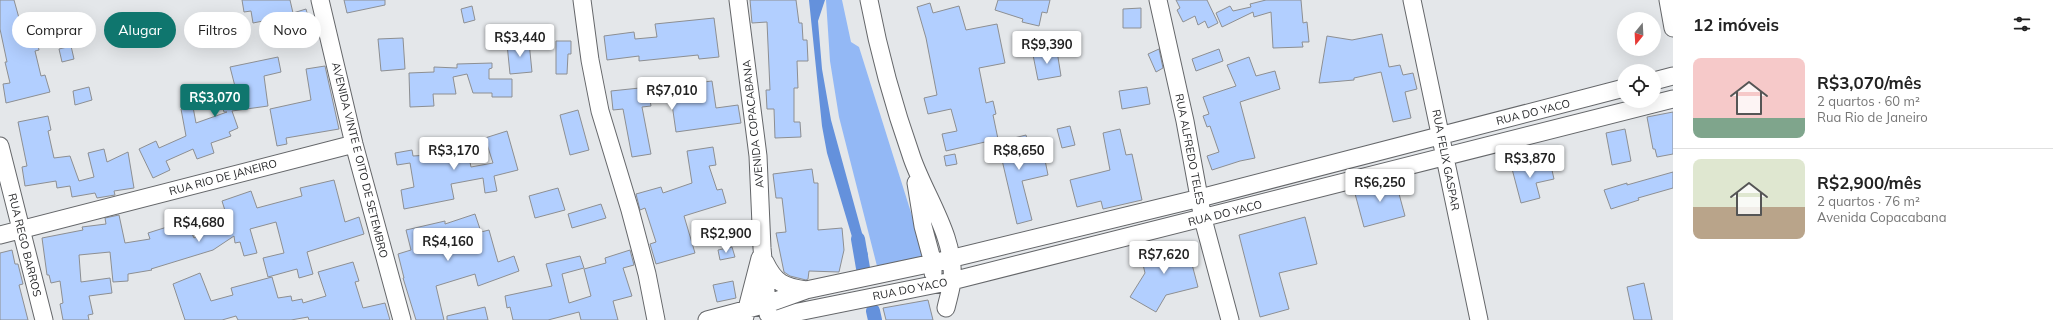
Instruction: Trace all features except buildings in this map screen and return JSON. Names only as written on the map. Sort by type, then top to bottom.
[{"type":"street","name":"AVENIDA VINTE E OITO DE SETEMBRO","points":[[320,0],[354,144],[402,320]]},
{"type":"street","points":[[582,0],[590,60],[600,111],[630,210],[647,274],[656,320]]},
{"type":"street","name":"AVENIDA COPACABANA","points":[[738,0],[758,156],[763,253],[768,312]]},
{"type":"street","points":[[869,0],[885,68],[912,159],[923,226],[933,263],[934,285],[948,314]]},
{"type":"street","name":"RUA ALFREDO TELES","points":[[1158,0],[1185,121],[1204,218],[1230,320]]},
{"type":"street","name":"RUA FELIX GASPAR","points":[[1412,0],[1442,135],[1479,320]]},
{"type":"street","points":[[1668,0],[1673,28]]},
{"type":"street","points":[[1661,79],[1673,76]]},
{"type":"street","name":"RUA DO YACO","points":[[707,320],[768,312],[806,290],[933,263],[951,257],[1200,198],[1617,90]]},
{"type":"street","name":"RUA DO YACO","points":[[775,320],[952,281],[1673,99]]},
{"type":"street","name":"RUA RIO DE JANEIRO","points":[[0,234],[22,230],[67,216],[354,144]]},
{"type":"street","name":"RUA REGO BARROS","points":[[0,146],[44,320]]},
{"type":"street","points":[[912,159],[943,229],[951,257],[952,281],[948,314]]},
{"type":"street","points":[[763,253],[776,280],[790,288],[806,290]]},
{"type":"street","name":"AVENIDA COPACABANA","points":[[744,315],[763,253]]},
{"type":"shaded area","points":[[809,0],[825,0],[818,21],[822,69],[831,120],[868,255],[858,257],[827,153],[822,126]]},
{"type":"shaded area","points":[[826,0],[842,0],[851,42],[859,47],[925,257],[878,270],[839,117],[830,61]]},
{"type":"waterway","points":[[858,239],[863,268]]},
{"type":"waterway","points":[[873,311],[875,320]]}]
